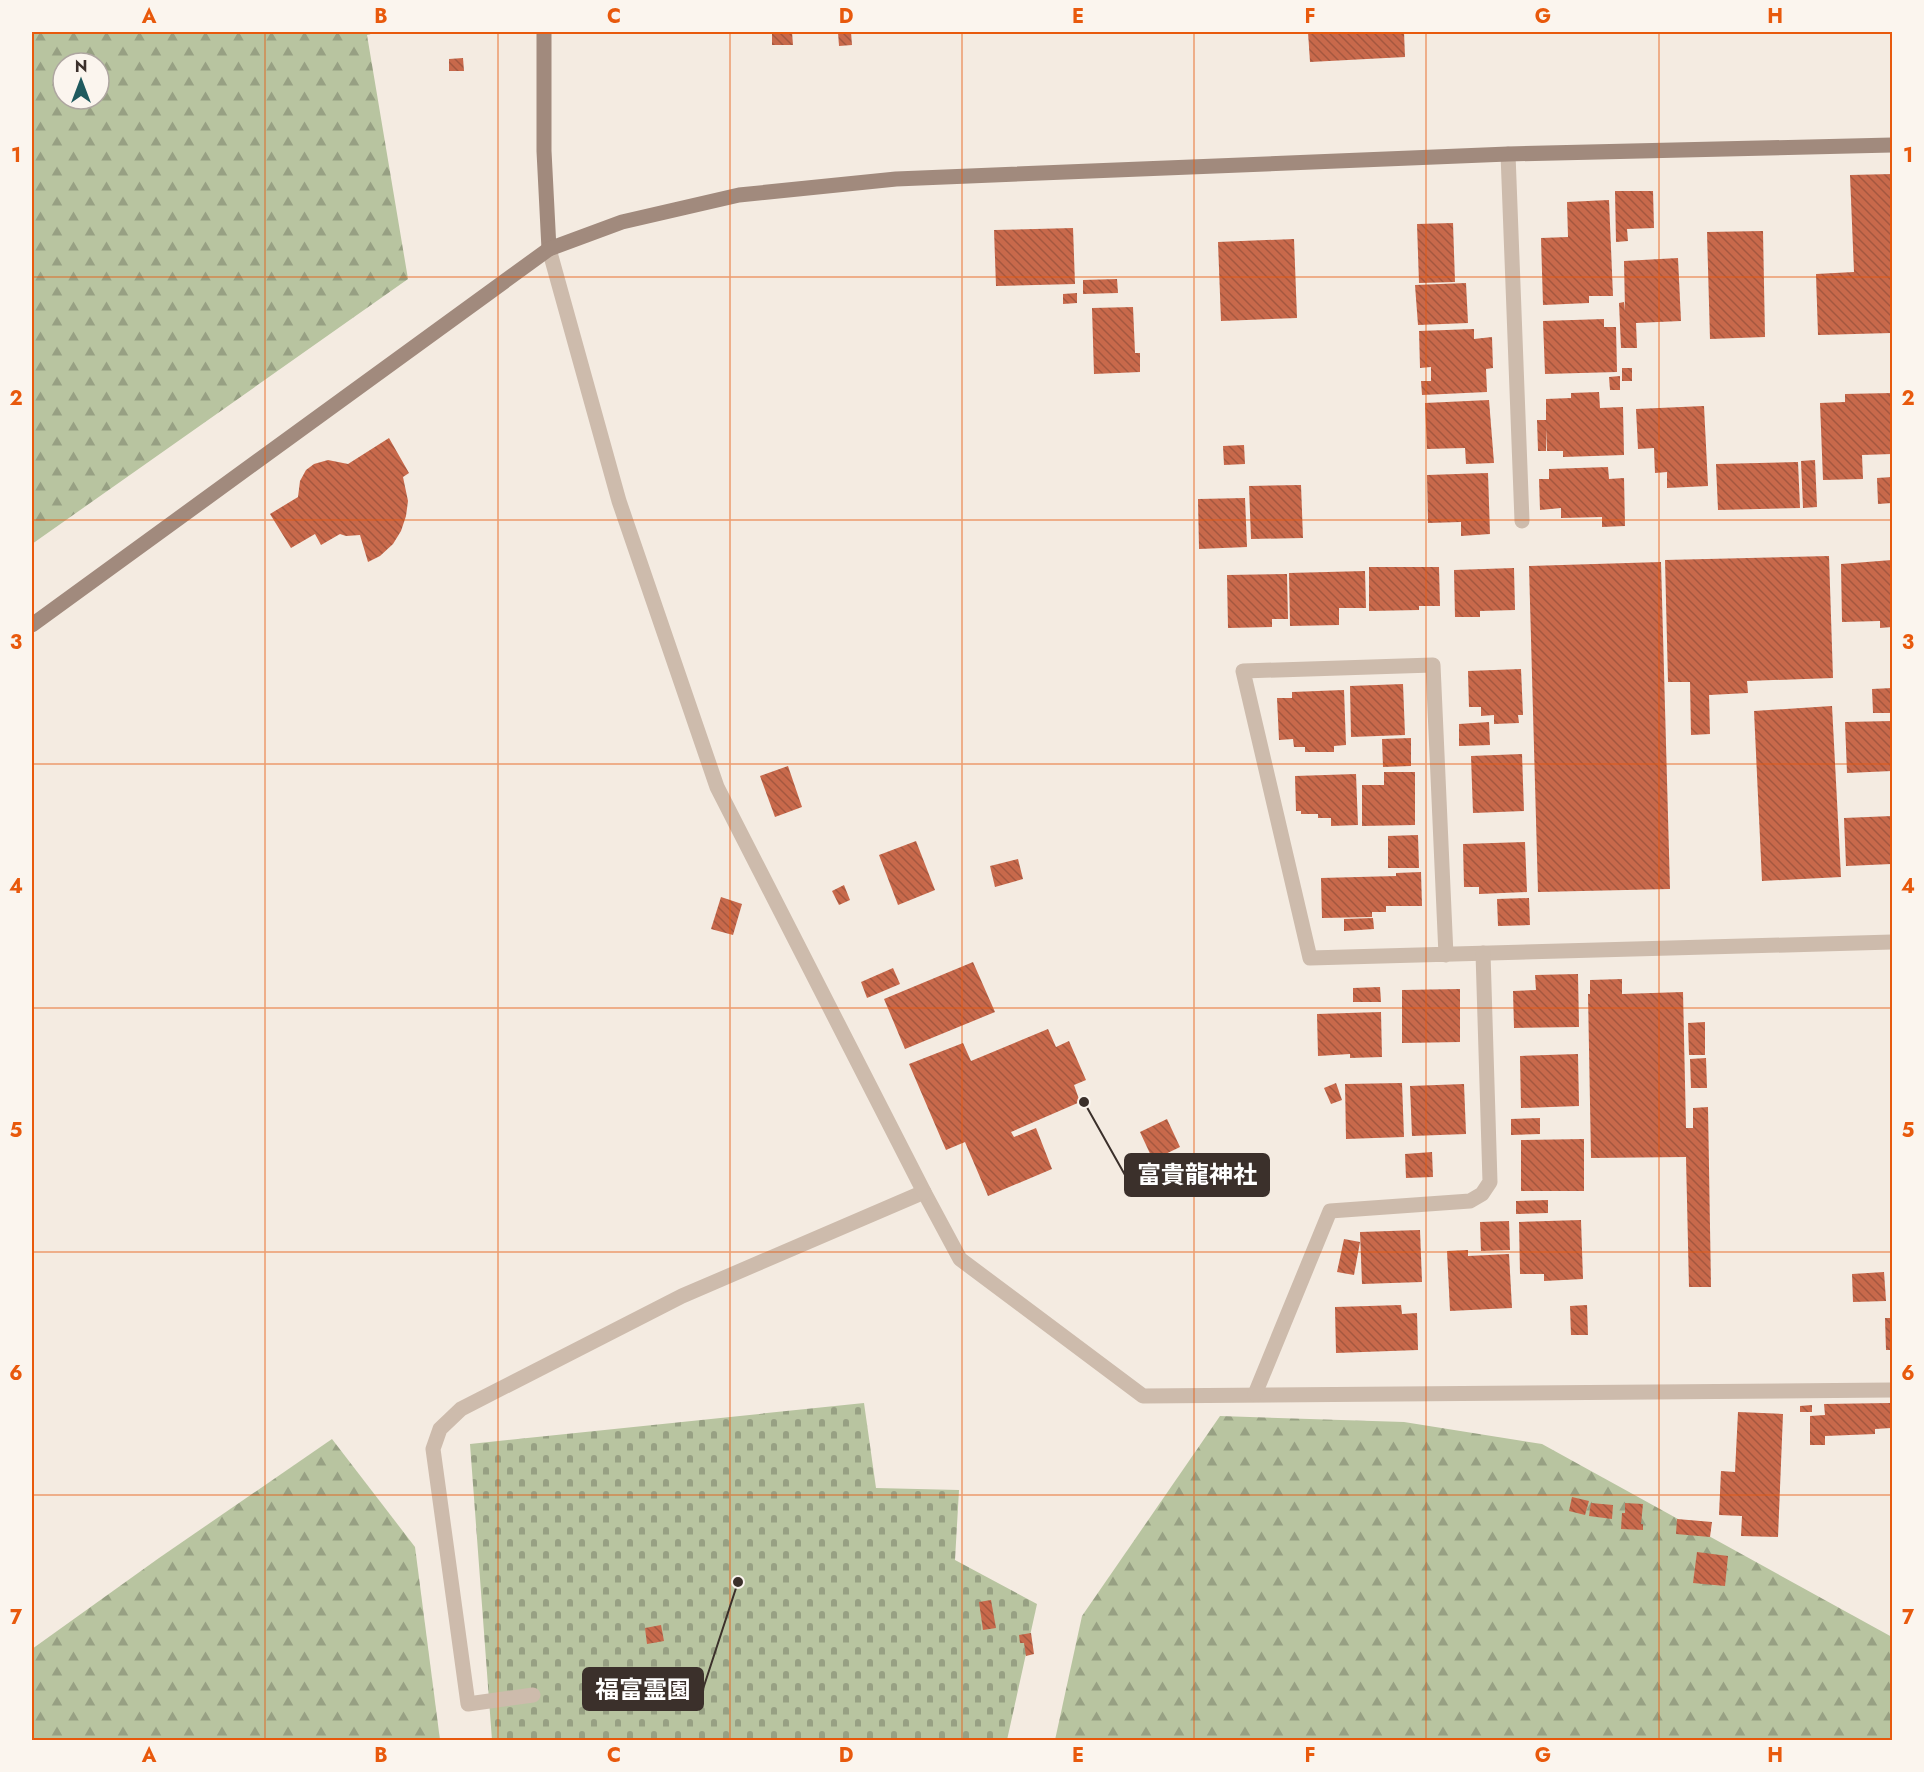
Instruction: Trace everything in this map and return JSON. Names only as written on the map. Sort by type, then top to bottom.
[{"type":"street","points":[[544,32],[544,151],[549,249],[619,501],[717,787],[960,1258],[1143,1396],[1893,1389]]},
{"type":"street","points":[[32,625],[549,249],[622,222],[739,195],[896,179],[1508,154],[1893,145]]},
{"type":"street","points":[[1508,154],[1522,521]]},
{"type":"street","points":[[1446,955],[1433,665],[1243,671],[1310,958],[1446,955],[1893,942]]},
{"type":"street","points":[[1255,1394],[1330,1211],[1470,1201],[1482,1194],[1490,1182],[1483,953]]},
{"type":"street","points":[[533,1695],[468,1704],[433,1449],[440,1429],[460,1409],[682,1296],[924,1192]]},
{"type":"green space","points":[[32,32],[378,32],[367,35],[408,279],[32,544]]},
{"type":"green space","points":[[864,1403],[876,1488],[959,1490],[955,1560],[1037,1604],[1007,1740],[492,1740],[470,1444]]},
{"type":"green space","points":[[1220,1416],[1404,1422],[1542,1444],[1892,1637],[1892,1740],[1055,1740],[1082,1616]]},
{"type":"green space","points":[[332,1439],[415,1547],[440,1740],[32,1740],[32,1649]]},
{"type":"building","points":[[772,32],[792,32],[793,45],[772,45]]},
{"type":"building","points":[[838,32],[851,32],[852,45],[839,46]]},
{"type":"building","points":[[1308,32],[1404,32],[1405,57],[1310,62]]},
{"type":"building","points":[[463,58],[464,71],[449,71],[449,59]]},
{"type":"building","points":[[1892,174],[1892,333],[1818,335],[1816,274],[1854,272],[1850,175]]},
{"type":"building","points":[[1615,191],[1653,191],[1654,228],[1627,229],[1628,241],[1616,242]]},
{"type":"building","points":[[1609,200],[1613,296],[1589,296],[1589,303],[1543,305],[1541,238],[1568,237],[1567,202]]},
{"type":"building","points":[[1453,223],[1455,282],[1419,283],[1417,224]]},
{"type":"building","points":[[1073,228],[1075,284],[996,286],[994,230]]},
{"type":"building","points":[[1763,231],[1765,337],[1710,339],[1707,232]]},
{"type":"building","points":[[1294,239],[1297,318],[1221,321],[1218,242]]},
{"type":"building","points":[[1678,258],[1681,321],[1636,323],[1637,348],[1621,348],[1619,303],[1624,302],[1625,311],[1624,261]]},
{"type":"building","points":[[1117,279],[1118,293],[1083,294],[1083,280]]},
{"type":"building","points":[[1466,283],[1468,323],[1418,325],[1415,285]]},
{"type":"building","points":[[1077,293],[1077,303],[1063,304],[1063,294]]},
{"type":"building","points":[[1133,307],[1135,353],[1140,353],[1140,372],[1094,374],[1092,308]]},
{"type":"building","points":[[1604,319],[1604,327],[1616,327],[1617,372],[1545,374],[1543,321]]},
{"type":"building","points":[[1474,329],[1474,339],[1492,337],[1493,368],[1486,369],[1487,392],[1422,395],[1421,381],[1431,381],[1431,367],[1420,368],[1419,331]]},
{"type":"building","points":[[1622,368],[1632,368],[1632,381],[1622,381]]},
{"type":"building","points":[[1620,376],[1620,390],[1610,390],[1609,377]]},
{"type":"building","points":[[1599,392],[1600,408],[1623,407],[1624,455],[1563,457],[1563,451],[1547,451],[1546,428],[1546,451],[1538,451],[1537,420],[1546,420],[1546,399],[1571,398],[1571,393]]},
{"type":"building","points":[[1892,393],[1892,454],[1862,455],[1863,479],[1823,480],[1820,403],[1845,402],[1845,394]]},
{"type":"building","points":[[1489,400],[1494,463],[1466,464],[1465,448],[1427,449],[1425,403]]},
{"type":"building","points":[[1704,406],[1708,486],[1667,488],[1667,472],[1655,473],[1654,448],[1638,449],[1636,409]]},
{"type":"building","points":[[389,438],[409,473],[403,477],[408,501],[406,516],[393,544],[380,556],[368,562],[360,535],[340,534],[321,545],[315,534],[291,548],[270,514],[298,497],[300,481],[306,470],[314,464],[328,460],[348,464]]},
{"type":"building","points":[[1244,445],[1245,464],[1224,465],[1223,446]]},
{"type":"building","points":[[1815,460],[1817,507],[1803,508],[1801,461]]},
{"type":"building","points":[[1798,462],[1800,508],[1718,510],[1716,464]]},
{"type":"building","points":[[1608,467],[1609,479],[1624,478],[1625,526],[1602,527],[1602,517],[1561,518],[1561,508],[1540,510],[1539,479],[1549,479],[1549,469]]},
{"type":"building","points":[[1488,473],[1490,534],[1461,536],[1461,522],[1428,523],[1427,475]]},
{"type":"building","points":[[1892,477],[1892,503],[1878,504],[1877,478]]},
{"type":"building","points":[[1301,485],[1303,538],[1251,539],[1249,486]]},
{"type":"building","points":[[1245,498],[1247,547],[1199,549],[1198,499]]},
{"type":"building","points":[[1829,556],[1833,678],[1747,681],[1748,693],[1709,695],[1710,734],[1691,735],[1690,682],[1668,682],[1665,560]]},
{"type":"building","points":[[1892,560],[1892,627],[1880,628],[1880,621],[1842,622],[1841,564]]},
{"type":"building","points":[[1661,562],[1670,889],[1538,892],[1529,566]]},
{"type":"building","points":[[1369,567],[1439,567],[1440,606],[1419,606],[1419,610],[1369,611]]},
{"type":"building","points":[[1514,568],[1515,610],[1480,611],[1480,617],[1455,617],[1454,570]]},
{"type":"building","points":[[1365,571],[1366,608],[1339,608],[1339,625],[1290,626],[1289,573]]},
{"type":"building","points":[[1287,574],[1288,619],[1272,619],[1272,627],[1228,628],[1227,575]]},
{"type":"building","points":[[1521,669],[1523,715],[1518,715],[1519,723],[1494,724],[1494,715],[1481,716],[1481,707],[1469,707],[1468,671]]},
{"type":"building","points":[[1403,684],[1405,735],[1351,737],[1350,686]]},
{"type":"building","points":[[1892,688],[1892,713],[1873,713],[1872,689]]},
{"type":"building","points":[[1344,690],[1346,745],[1334,746],[1334,752],[1305,752],[1305,747],[1294,747],[1293,739],[1279,740],[1277,698],[1292,698],[1292,692]]},
{"type":"building","points":[[1832,706],[1841,877],[1762,881],[1754,711]]},
{"type":"building","points":[[1892,721],[1892,771],[1847,773],[1845,722]]},
{"type":"building","points":[[1489,722],[1490,745],[1459,746],[1459,724]]},
{"type":"building","points":[[1411,738],[1411,766],[1383,767],[1382,739]]},
{"type":"building","points":[[1522,754],[1524,811],[1473,813],[1471,756]]},
{"type":"building","points":[[788,766],[802,807],[775,817],[760,776]]},
{"type":"building","points":[[1384,772],[1415,772],[1415,825],[1362,826],[1362,785],[1384,785]]},
{"type":"building","points":[[1356,774],[1358,825],[1331,826],[1331,818],[1318,818],[1318,814],[1301,814],[1301,811],[1296,811],[1295,776]]},
{"type":"building","points":[[1892,816],[1892,864],[1846,866],[1844,818]]},
{"type":"building","points":[[1418,835],[1419,868],[1388,868],[1388,836]]},
{"type":"building","points":[[916,841],[935,890],[898,905],[879,855]]},
{"type":"building","points":[[1525,842],[1527,892],[1479,894],[1479,887],[1464,887],[1463,844]]},
{"type":"building","points":[[1018,859],[1023,879],[995,887],[990,866]]},
{"type":"building","points":[[1421,872],[1422,906],[1386,906],[1386,912],[1372,912],[1372,917],[1322,918],[1321,878],[1396,876],[1396,873]]},
{"type":"building","points":[[844,885],[850,900],[839,905],[832,891]]},
{"type":"building","points":[[721,897],[742,904],[733,935],[711,929]]},
{"type":"building","points":[[1529,898],[1530,925],[1498,926],[1497,899]]},
{"type":"building","points":[[1373,918],[1374,929],[1344,931],[1344,919]]},
{"type":"building","points":[[973,962],[995,1012],[905,1049],[884,999]]},
{"type":"building","points":[[893,968],[900,984],[867,998],[861,982]]},
{"type":"building","points":[[1578,974],[1579,1027],[1514,1028],[1513,991],[1536,990],[1535,975]]},
{"type":"building","points":[[1622,979],[1622,994],[1683,992],[1686,1128],[1693,1128],[1693,1108],[1708,1107],[1711,1287],[1689,1287],[1686,1157],[1591,1158],[1588,994],[1590,994],[1590,980]]},
{"type":"building","points":[[1380,987],[1381,1002],[1353,1002],[1353,988]]},
{"type":"building","points":[[1460,989],[1460,1042],[1402,1043],[1402,990]]},
{"type":"building","points":[[1381,1012],[1382,1057],[1350,1058],[1350,1054],[1318,1056],[1317,1014]]},
{"type":"building","points":[[1705,1022],[1705,1055],[1689,1055],[1688,1023]]},
{"type":"building","points":[[1048,1029],[1056,1047],[1069,1041],[1086,1080],[1074,1085],[1080,1102],[1011,1132],[1014,1137],[1036,1128],[1052,1169],[988,1196],[965,1142],[946,1150],[909,1064],[963,1043],[971,1061]]},
{"type":"building","points":[[1578,1054],[1579,1106],[1521,1108],[1520,1056]]},
{"type":"building","points":[[1706,1058],[1707,1088],[1691,1088],[1690,1059]]},
{"type":"building","points":[[1336,1083],[1342,1100],[1331,1104],[1324,1088]]},
{"type":"building","points":[[1402,1083],[1404,1137],[1346,1139],[1345,1084]]},
{"type":"building","points":[[1464,1084],[1466,1134],[1412,1136],[1410,1086]]},
{"type":"building","points":[[1540,1118],[1540,1134],[1511,1135],[1511,1119]]},
{"type":"building","points":[[1167,1119],[1180,1147],[1153,1160],[1140,1132]]},
{"type":"building","points":[[1584,1139],[1584,1191],[1521,1191],[1521,1140]]},
{"type":"building","points":[[1432,1152],[1433,1177],[1406,1178],[1405,1154]]},
{"type":"building","points":[[1548,1200],[1548,1213],[1516,1214],[1516,1201]]},
{"type":"building","points":[[1581,1220],[1583,1279],[1544,1281],[1544,1274],[1520,1274],[1519,1222]]},
{"type":"building","points":[[1509,1221],[1510,1250],[1481,1251],[1480,1222]]},
{"type":"building","points":[[1420,1230],[1422,1282],[1362,1284],[1360,1232]]},
{"type":"building","points":[[1344,1239],[1360,1242],[1354,1275],[1337,1272]]},
{"type":"building","points":[[1468,1250],[1468,1256],[1509,1254],[1512,1308],[1450,1311],[1447,1251]]},
{"type":"building","points":[[1884,1272],[1886,1301],[1853,1302],[1852,1274]]},
{"type":"building","points":[[1401,1305],[1402,1314],[1417,1313],[1418,1350],[1336,1353],[1335,1307]]},
{"type":"building","points":[[1587,1305],[1588,1335],[1571,1335],[1570,1306]]},
{"type":"building","points":[[1885,1318],[1892,1318],[1892,1350],[1886,1350]]},
{"type":"building","points":[[1890,1403],[1891,1428],[1875,1429],[1875,1434],[1825,1436],[1825,1445],[1810,1445],[1810,1416],[1825,1415],[1824,1404]]},
{"type":"building","points":[[1812,1405],[1812,1412],[1800,1412],[1800,1406]]},
{"type":"building","points":[[1738,1412],[1783,1414],[1778,1537],[1741,1536],[1742,1516],[1719,1515],[1721,1471],[1735,1472]]},
{"type":"building","points":[[1572,1497],[1589,1501],[1585,1515],[1569,1511]]},
{"type":"building","points":[[1591,1503],[1613,1505],[1612,1519],[1589,1516]]},
{"type":"building","points":[[1625,1503],[1643,1504],[1641,1524],[1643,1524],[1643,1530],[1621,1529]]},
{"type":"building","points":[[1677,1519],[1712,1522],[1710,1537],[1676,1534]]},
{"type":"building","points":[[1697,1552],[1728,1556],[1725,1586],[1693,1583]]},
{"type":"building","points":[[991,1600],[996,1628],[983,1630],[979,1602]]},
{"type":"building","points":[[661,1625],[664,1641],[647,1644],[645,1628]]},
{"type":"building","points":[[1031,1633],[1034,1654],[1026,1656],[1024,1643],[1020,1643],[1019,1635]]},
{"type":"place","name":"富貴龍神社","points":[[1084,1102]]},
{"type":"place","name":"福富霊園","points":[[738,1582]]}]
